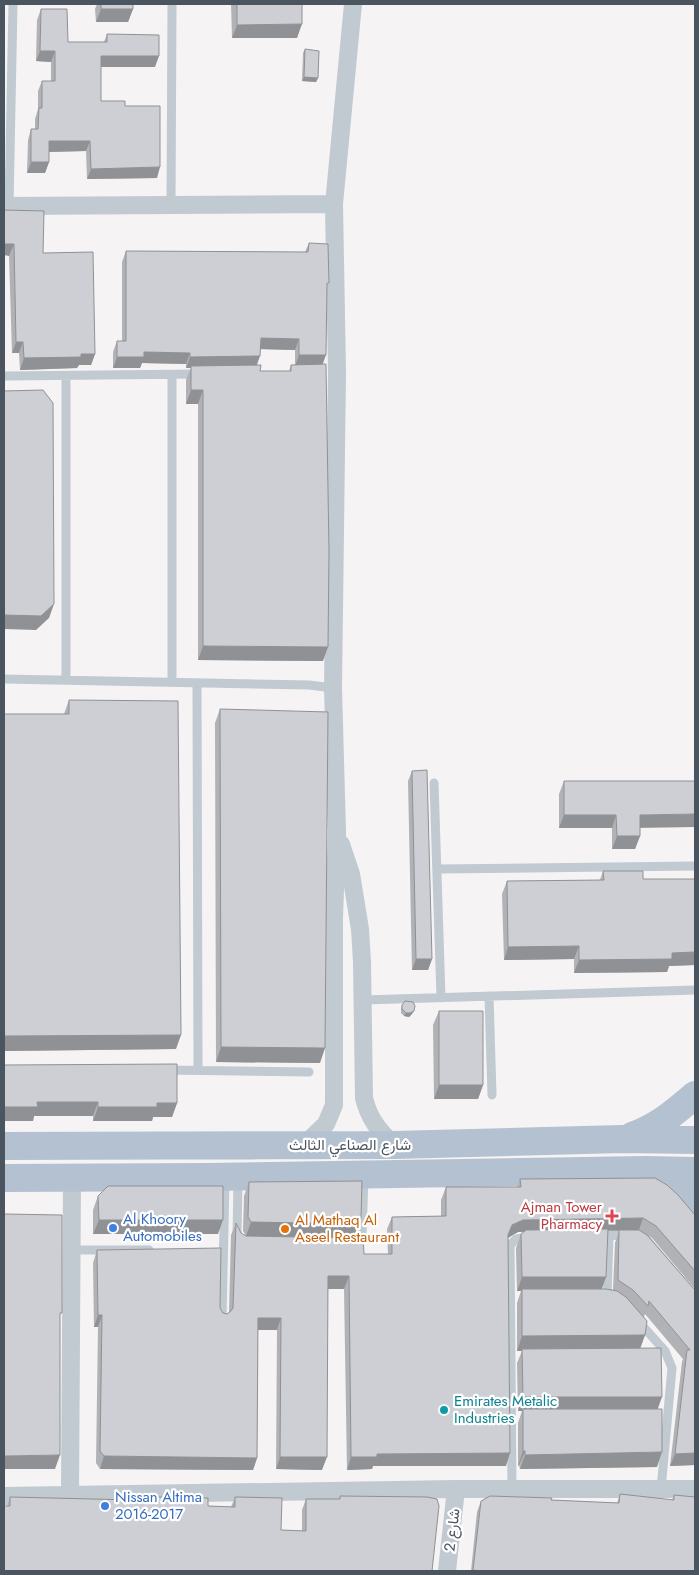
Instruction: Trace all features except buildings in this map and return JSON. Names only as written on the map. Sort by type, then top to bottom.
[{"type":"main road","points":[[622,1139],[665,1121],[695,1095]]},
{"type":"main road","name":"شارع الصناعي الثالث","points":[[4,1146],[394,1145],[622,1139],[695,1140]]},
{"type":"main road","points":[[224,1177],[211,1168],[217,1164],[270,1163],[292,1145]]},
{"type":"main road","name":"شارع الصناعي الثالث","points":[[4,1178],[224,1177],[645,1170],[695,1171]]},
{"type":"main road","points":[[645,1170],[672,1184],[683,1192],[695,1206]]},
{"type":"street","points":[[292,1145],[326,1124],[334,1105],[334,918],[337,832],[333,688],[334,204],[353,4]]},
{"type":"street","points":[[6,206],[334,204]]},
{"type":"street","points":[[337,832],[351,874],[360,929],[364,1098],[372,1121],[394,1145]]},
{"type":"street","points":[[70,1495],[72,1178]]},
{"type":"street","points":[[4,1496],[456,1489],[695,1489]]},
{"type":"street","name":"شارع 2","points":[[447,1571],[456,1489]]},
{"type":"lane","points":[[6,206],[13,4]]},
{"type":"lane","points":[[171,204],[172,4]]},
{"type":"lane","points":[[172,374],[172,682]]},
{"type":"lane","points":[[4,376],[210,374]]},
{"type":"lane","points":[[66,376],[66,680]]},
{"type":"lane","points":[[4,679],[309,685],[333,688]]},
{"type":"lane","points":[[197,682],[198,1070]]},
{"type":"lane","points":[[434,783],[441,998]]},
{"type":"lane","points":[[436,869],[695,866]]},
{"type":"lane","points":[[363,1000],[695,990]]},
{"type":"lane","points":[[489,996],[492,1095]]},
{"type":"lane","points":[[159,1070],[309,1072]]},
{"type":"lane","points":[[342,1244],[355,1243],[361,1238],[364,1175]]},
{"type":"lane","points":[[224,1177],[237,1233],[242,1242]]},
{"type":"lane","points":[[222,1320],[224,1177]]},
{"type":"lane","points":[[589,1236],[636,1236]]},
{"type":"lane","points":[[607,1297],[609,1236]]},
{"type":"lane","points":[[512,1489],[511,1244],[519,1238],[539,1237]]},
{"type":"lane","points":[[214,1249],[224,1249]]},
{"type":"lane","points":[[71,1250],[155,1250]]},
{"type":"lane","points":[[511,1297],[521,1297]]},
{"type":"lane","points":[[632,1314],[668,1355],[672,1374],[661,1489]]},
{"type":"lane","points":[[658,1355],[668,1355]]},
{"type":"lane","points":[[511,1357],[521,1357]]},
{"type":"lane","points":[[511,1417],[521,1417]]},
{"type":"lane","points":[[658,1417],[668,1417]]},
{"type":"place","name":"Ajman Tower Pharmacy","points":[[612,1216]]},
{"type":"place","name":"Al Khoory Automobiles","points":[[113,1228]]},
{"type":"place","name":"Al Mathaq Al Aseel Restaurant","points":[[285,1229]]},
{"type":"place","name":"Emirates Metalic Industries","points":[[444,1410]]},
{"type":"place","name":"Nissan Altima 2016-2017","points":[[105,1506]]}]
